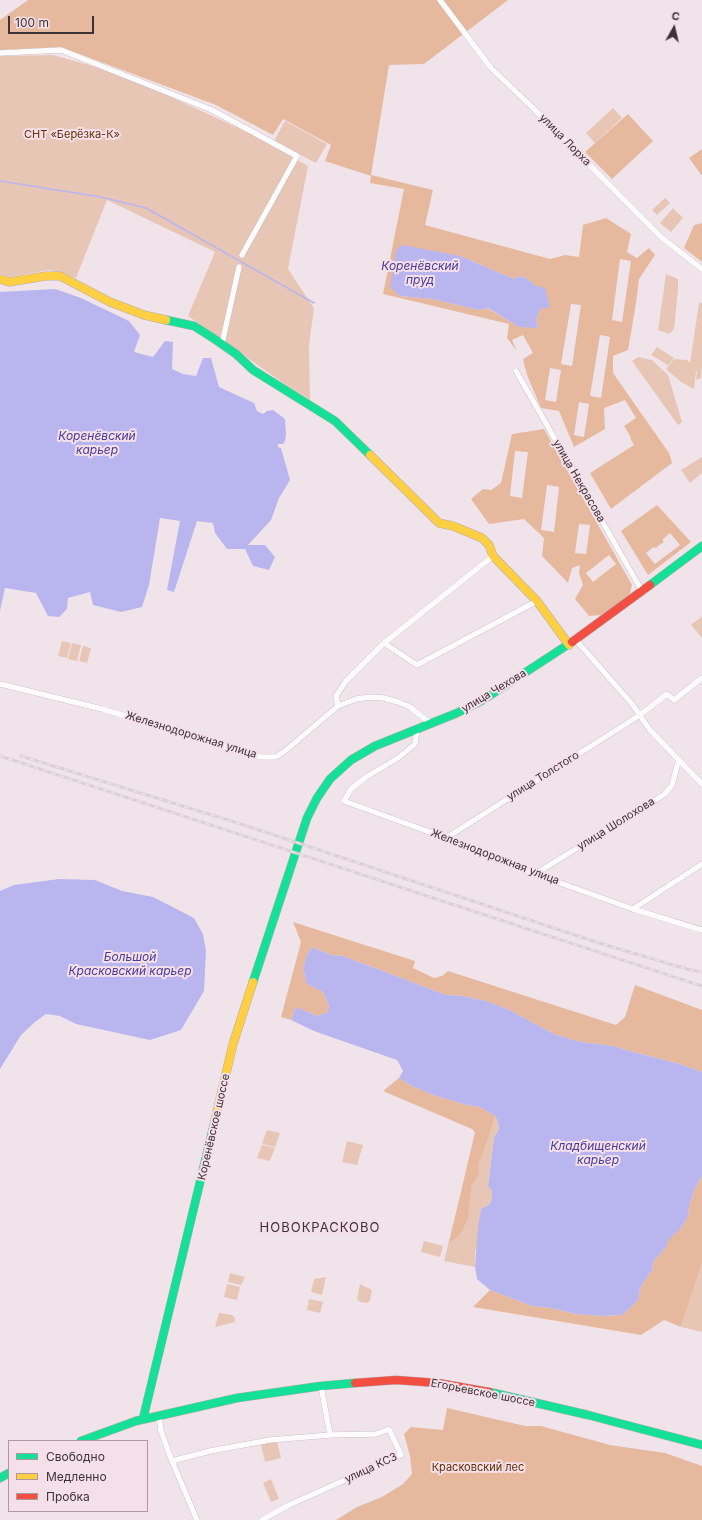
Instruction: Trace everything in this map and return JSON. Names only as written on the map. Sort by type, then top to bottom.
[{"type":"main road","points":[[0,279],[9,282],[46,276],[60,276],[110,302],[144,315],[194,326],[222,344],[236,354],[253,370],[335,421],[439,523],[453,526],[482,538],[490,545],[493,556],[537,601],[568,645]]},
{"type":"main road","name":"улица Чехова","points":[[300,838],[307,818],[317,798],[330,779],[351,760],[376,746],[431,724],[483,700],[576,640],[702,546]]},
{"type":"main road","name":"Коренёвское шоссе","points":[[143,1419],[233,1044],[300,838]]},
{"type":"main road","name":"Егорьевское шоссе","points":[[84,1440],[143,1419],[237,1398],[321,1386],[396,1380],[438,1383],[476,1389],[588,1415],[702,1445]]},
{"type":"street","name":"улица Лорха","points":[[440,0],[491,68],[532,107],[661,238],[702,269]]},
{"type":"street","points":[[0,53],[61,50],[212,110],[297,156],[242,255]]},
{"type":"street","points":[[222,344],[239,267]]},
{"type":"street","name":"улица Некрасова","points":[[516,371],[642,592]]},
{"type":"street","points":[[338,706],[336,696],[346,681],[384,643],[493,556]]},
{"type":"street","points":[[384,643],[417,665],[537,601]]},
{"type":"street","points":[[576,640],[640,715],[650,730],[702,784]]},
{"type":"street","name":"улица Толстого","points":[[446,838],[640,715],[667,694],[674,700],[702,678]]},
{"type":"street","name":"Железнодорожная улица","points":[[0,684],[108,710],[261,757],[276,757],[338,706],[356,699],[384,698],[410,707],[431,724]]},
{"type":"street","name":"Железнодорожная улица","points":[[417,729],[415,744],[398,758],[366,777],[351,788],[344,801],[446,838],[535,874],[633,909],[702,930]]},
{"type":"street","name":"улица Шолохова","points":[[535,874],[665,794],[672,785],[679,759]]},
{"type":"street","points":[[633,909],[702,864]]},
{"type":"street","points":[[321,1386],[330,1434]]},
{"type":"street","points":[[158,1415],[161,1431],[172,1461],[197,1520]]},
{"type":"street","name":"улица КСЗ","points":[[172,1461],[210,1450],[270,1440],[330,1434],[376,1434],[389,1429],[401,1455],[288,1506],[262,1520]]},
{"type":"green space","points":[[28,0],[508,0],[424,64],[389,65],[371,175],[433,190],[425,225],[550,259],[565,255],[579,257],[583,225],[606,218],[631,234],[627,252],[637,258],[649,248],[655,255],[639,279],[628,350],[613,356],[613,373],[669,453],[672,463],[611,509],[590,473],[634,445],[624,426],[636,418],[625,400],[604,408],[605,429],[574,447],[559,411],[541,408],[527,375],[523,359],[533,353],[523,335],[512,340],[517,351],[507,338],[509,324],[383,294],[404,189],[370,183],[371,176],[325,161],[331,145],[283,119],[273,135],[216,105],[61,47],[0,50],[0,20]],"holes":[[[460,256],[514,279],[519,276],[526,278],[536,286],[540,309],[536,320],[538,327],[519,327],[487,308],[479,310],[433,299],[400,296]],[[620,259],[631,261],[622,322],[612,320]],[[571,304],[581,305],[572,366],[561,364]],[[600,335],[610,337],[601,398],[590,396]],[[550,368],[561,370],[556,402],[545,400]],[[579,402],[589,404],[584,437],[574,435]]]},
{"type":"green space","name":"СНТ «Берёзка-К»","points":[[53,55],[107,70],[158,91],[247,132],[308,166],[288,269],[314,308],[309,346],[310,400],[286,385],[188,316],[215,252],[107,200],[76,278],[50,270],[9,277],[0,274],[0,56]]},
{"type":"green space","points":[[613,108],[622,118],[595,143],[586,133]]},
{"type":"green space","points":[[628,114],[653,141],[612,179],[585,152]]},
{"type":"green space","points":[[285,121],[327,144],[316,163],[274,141]]},
{"type":"green space","points":[[702,149],[702,176],[689,158]]},
{"type":"green space","points":[[665,198],[670,203],[657,215],[652,210]]},
{"type":"green space","points":[[673,208],[683,218],[671,232],[660,223]]},
{"type":"green space","points":[[702,223],[702,262],[684,248],[694,225]]},
{"type":"green space","points":[[666,274],[678,279],[674,329],[669,334],[658,330]]},
{"type":"green space","points":[[699,303],[702,303],[702,365],[701,378],[696,380],[696,371],[694,389],[681,382],[666,369],[674,359],[687,360],[690,363]]},
{"type":"green space","points":[[657,347],[674,358],[668,365],[651,355]]},
{"type":"green space","points":[[638,357],[652,360],[668,375],[682,422],[678,425],[632,361]]},
{"type":"green space","points":[[544,429],[632,585],[628,600],[601,615],[589,616],[575,599],[583,585],[579,573],[580,565],[572,568],[568,583],[542,556],[544,538],[524,519],[489,524],[471,499],[483,489],[491,490],[501,483],[512,434]],"holes":[[[515,451],[528,452],[522,498],[510,496]],[[547,485],[559,487],[554,532],[541,530]],[[579,524],[590,525],[586,554],[575,553]],[[609,555],[616,564],[593,582],[586,573]]]},
{"type":"green space","points":[[702,457],[702,473],[690,483],[681,470]]},
{"type":"green space","points":[[657,505],[691,542],[648,575],[621,531]],"holes":[[[670,533],[680,545],[655,564],[646,553],[664,542],[662,540]]]},
{"type":"green space","points":[[702,616],[702,638],[691,625]]},
{"type":"green space","points":[[62,641],[71,643],[67,658],[58,656]]},
{"type":"green space","points":[[72,643],[81,645],[77,661],[68,659]]},
{"type":"green space","points":[[83,646],[91,648],[87,663],[79,661]]},
{"type":"green space","points":[[293,922],[415,961],[413,968],[434,978],[442,976],[448,971],[616,1025],[625,1017],[635,985],[702,1010],[702,1072],[680,1064],[613,1046],[580,1042],[554,1034],[507,1009],[486,1001],[463,996],[446,995],[343,956],[331,955],[312,947],[307,955],[303,969],[307,984],[323,992],[329,1006],[327,1013],[317,1016],[296,1007],[291,1020],[281,1017],[301,942]]},
{"type":"green space","points":[[399,1078],[412,1086],[433,1095],[467,1105],[480,1107],[495,1116],[478,1164],[479,1174],[471,1187],[468,1219],[460,1235],[449,1243],[475,1132],[472,1129],[383,1091]]},
{"type":"green space","points":[[495,1116],[499,1129],[494,1138],[488,1185],[492,1191],[492,1198],[490,1204],[481,1209],[478,1245],[475,1252],[475,1267],[444,1261],[476,1132]]},
{"type":"green space","points":[[267,1130],[280,1133],[275,1147],[262,1144]]},
{"type":"green space","points":[[347,1141],[363,1145],[357,1165],[342,1162]]},
{"type":"green space","points":[[262,1145],[275,1148],[270,1161],[257,1158]]},
{"type":"green space","points":[[702,1176],[702,1263],[681,1327],[664,1320],[641,1335],[473,1307],[490,1290],[532,1306],[551,1308],[576,1314],[603,1316],[622,1315],[638,1300],[640,1288],[652,1270],[653,1262],[666,1247],[668,1239],[681,1228],[688,1216],[689,1206],[695,1188]]},
{"type":"green space","points":[[424,1241],[443,1246],[440,1257],[421,1252]]},
{"type":"green space","points":[[702,1263],[702,1332],[681,1327]]},
{"type":"green space","points":[[230,1273],[245,1277],[241,1285],[228,1282]]},
{"type":"green space","points":[[326,1277],[322,1295],[311,1292],[314,1279]]},
{"type":"green space","points":[[227,1284],[240,1287],[237,1300],[224,1297]]},
{"type":"green space","points":[[360,1284],[372,1290],[370,1301],[367,1303],[360,1302],[357,1299]]},
{"type":"green space","points":[[309,1299],[323,1302],[320,1313],[307,1310]]},
{"type":"green space","points":[[219,1313],[232,1315],[235,1318],[235,1322],[215,1327]]},
{"type":"green space","name":"Красковский лес","points":[[447,1408],[525,1426],[541,1426],[610,1445],[665,1453],[702,1466],[702,1520],[336,1520],[357,1507],[382,1497],[403,1484],[412,1474],[410,1456],[404,1434],[411,1427],[443,1430]]},
{"type":"green space","points":[[277,1441],[281,1458],[265,1462],[261,1445]]},
{"type":"green space","points":[[271,1479],[279,1499],[271,1502],[263,1483]]},
{"type":"water","name":"Коренёвский пруд","points":[[403,245],[460,256],[514,279],[519,276],[526,278],[536,286],[545,288],[550,307],[540,309],[536,320],[538,328],[519,327],[488,308],[479,310],[433,299],[400,296],[390,287],[396,250]]},
{"type":"water","name":"Коренёвский карьер","points":[[55,289],[81,298],[129,321],[140,335],[134,352],[153,357],[165,341],[173,342],[172,369],[183,374],[196,376],[203,358],[211,358],[219,387],[254,403],[257,411],[263,414],[267,411],[273,410],[285,419],[285,441],[283,444],[278,444],[278,447],[281,448],[290,480],[279,498],[271,520],[248,545],[265,545],[275,557],[269,570],[253,566],[245,549],[227,549],[215,533],[213,523],[197,521],[174,592],[167,590],[180,521],[160,518],[149,585],[142,607],[121,612],[93,605],[90,592],[68,598],[67,609],[59,617],[48,616],[36,593],[5,588],[0,611],[0,292]]},
{"type":"water","name":"Большой Красковский карьер","points":[[59,879],[95,880],[122,891],[153,897],[194,918],[203,934],[206,951],[204,991],[181,1030],[150,1040],[76,1024],[60,1016],[46,1014],[21,1035],[0,1069],[0,891],[14,885]]},
{"type":"water","name":"Кладбищенский карьер","points":[[312,947],[331,955],[343,956],[446,995],[463,996],[486,1001],[507,1009],[554,1034],[580,1042],[613,1046],[680,1064],[702,1072],[702,1176],[695,1188],[689,1206],[688,1216],[681,1228],[669,1239],[666,1247],[653,1262],[652,1270],[640,1288],[638,1300],[622,1315],[603,1316],[576,1314],[551,1308],[532,1306],[490,1290],[477,1279],[475,1267],[478,1227],[481,1209],[490,1204],[492,1198],[492,1191],[488,1186],[494,1138],[499,1129],[498,1122],[495,1116],[480,1107],[467,1105],[433,1095],[412,1086],[399,1078],[403,1071],[397,1060],[314,1031],[291,1020],[296,1007],[317,1016],[327,1013],[329,1006],[323,992],[307,984],[303,969],[307,955]]},
{"type":"waterway","points":[[0,181],[101,197],[146,208],[314,303]]},
{"type":"railway","points":[[0,756],[702,986]]},
{"type":"railway","points":[[21,756],[244,825],[599,943],[702,972]]},
{"type":"traffic: fast","points":[[166,320],[194,326],[213,338],[236,354],[253,370],[335,421],[370,455]]},
{"type":"traffic: fast","points":[[650,585],[702,546]]},
{"type":"traffic: fast","points":[[253,982],[307,818],[317,798],[330,779],[351,760],[375,746],[457,713],[483,700],[572,642]]},
{"type":"traffic: fast","points":[[143,1419],[215,1120]]},
{"type":"traffic: fast","points":[[84,1440],[136,1421],[237,1398],[321,1386],[355,1383]]},
{"type":"traffic: fast","points":[[489,1392],[588,1415],[702,1445]]},
{"type":"traffic: fast","points":[[0,1478],[8,1474]]},
{"type":"traffic: slow","points":[[0,279],[9,282],[46,276],[60,276],[110,302],[144,315],[166,320]]},
{"type":"traffic: slow","points":[[370,455],[439,523],[453,526],[482,538],[489,545],[493,556],[537,601],[569,645]]},
{"type":"traffic: slow","points":[[215,1120],[233,1044],[253,982]]},
{"type":"traffic: jam","points":[[572,642],[650,585]]},
{"type":"traffic: jam","points":[[355,1383],[396,1380],[438,1383],[489,1392]]},
{"type":"district","name":"НОВОКРАСКОВО","points":[[320,1228]]}]
